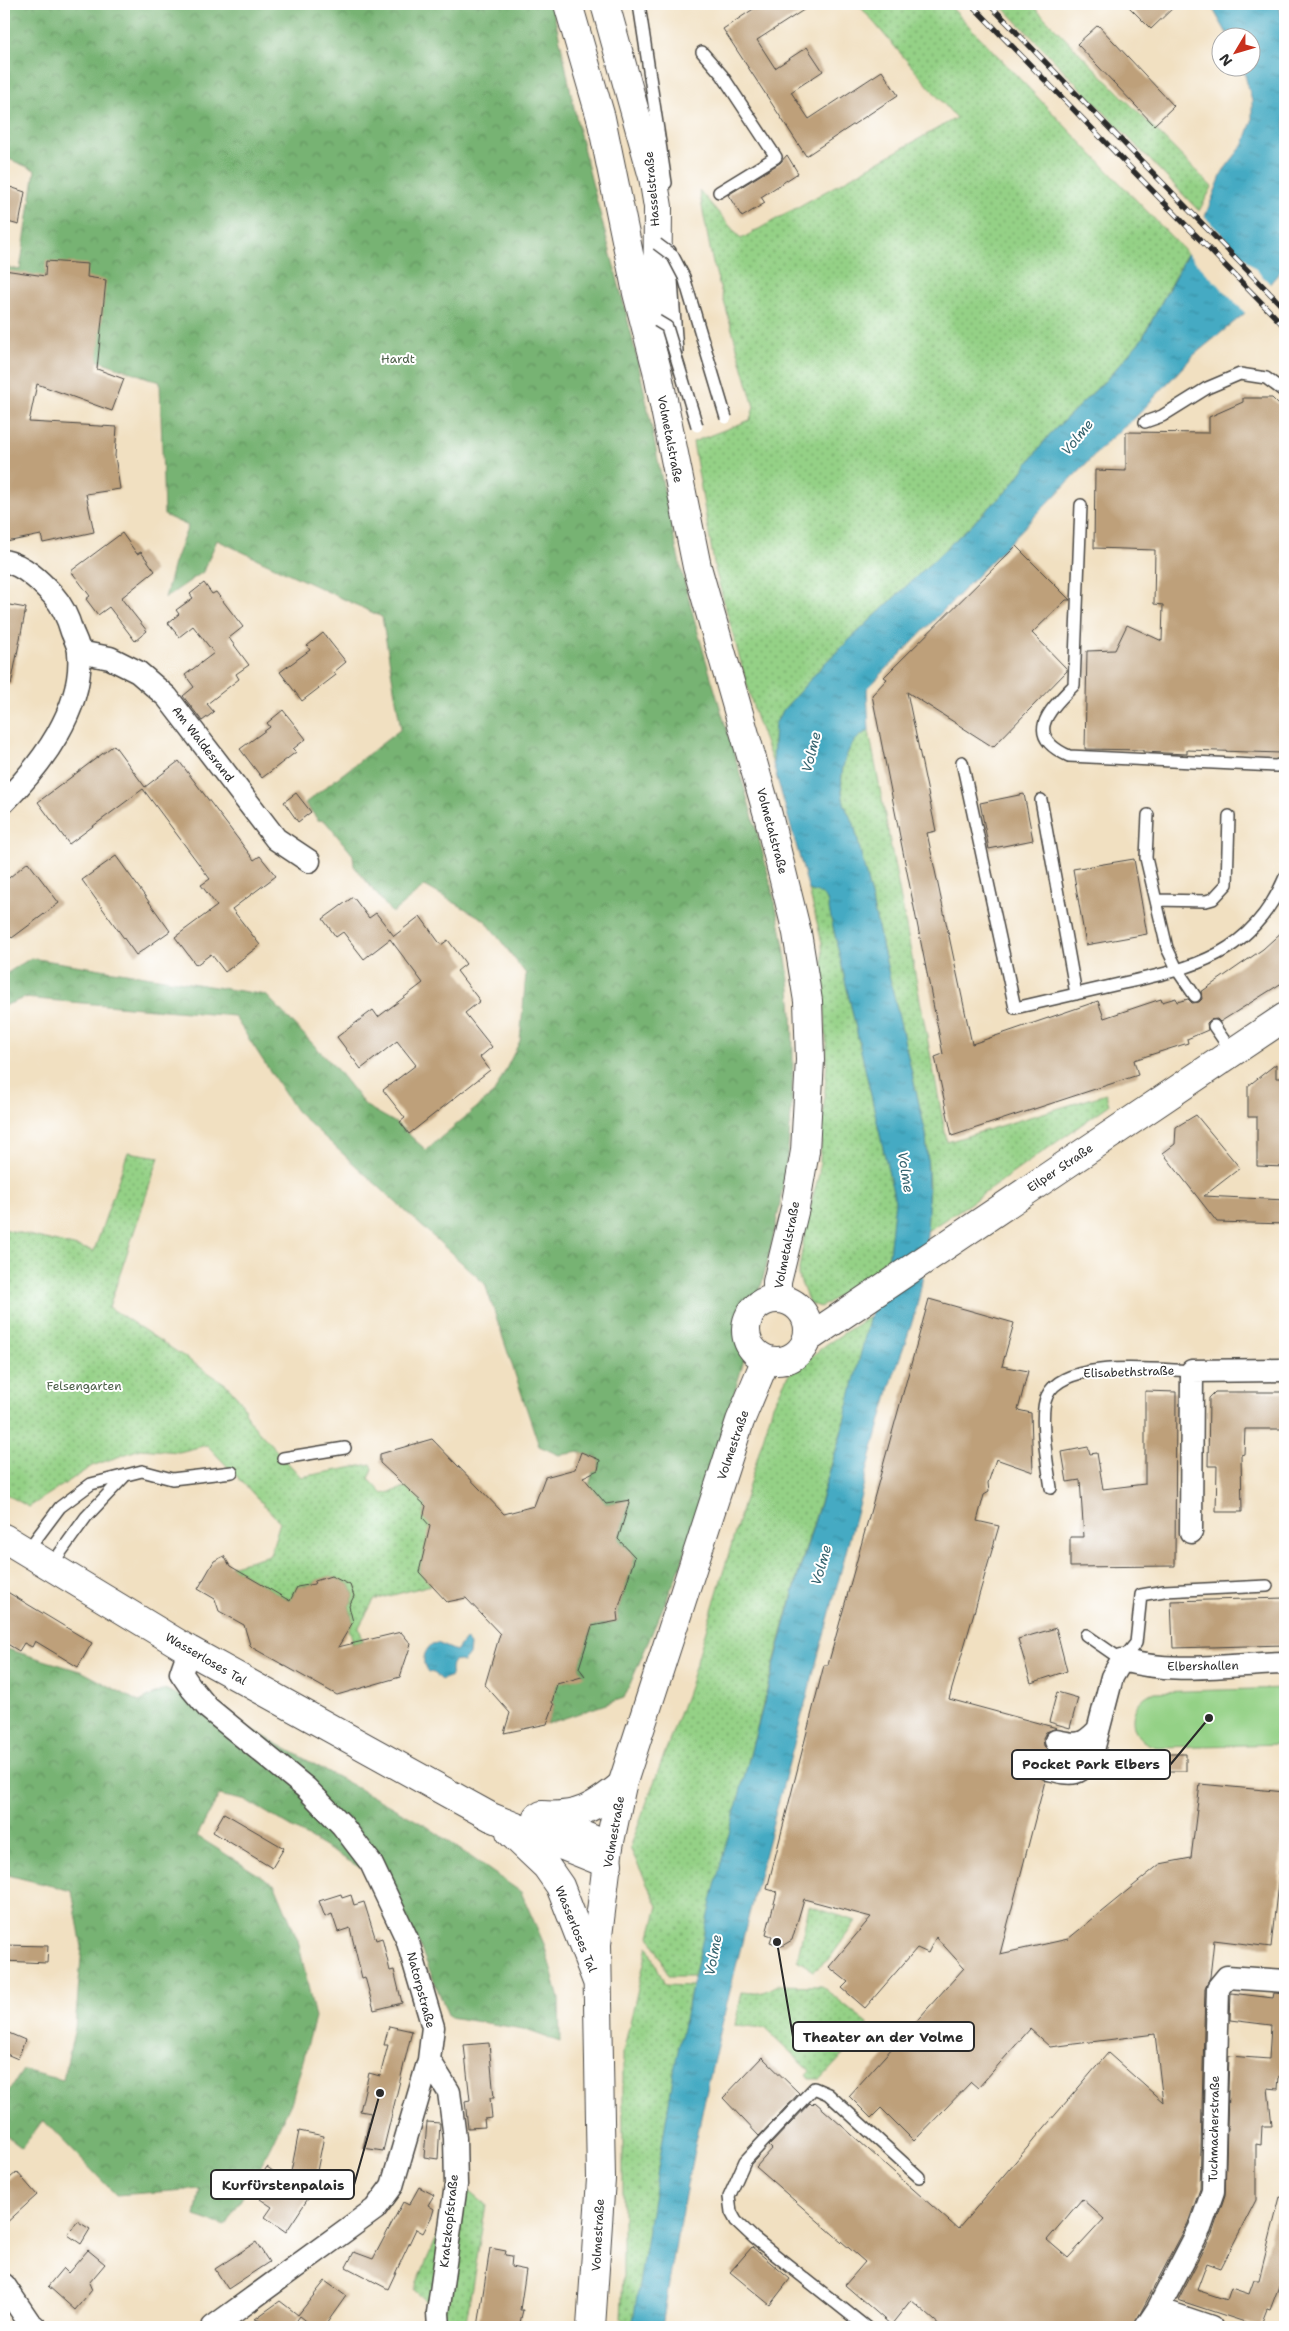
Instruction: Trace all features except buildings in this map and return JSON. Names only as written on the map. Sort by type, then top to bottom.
[{"type":"main road","name":"Volmetalstraße","points":[[568,4],[601,118],[637,293],[668,372]]},
{"type":"main road","name":"Volmetalstraße","points":[[604,4],[653,177],[658,207],[656,321],[668,372],[697,567],[768,815],[799,943],[808,1001],[810,1060],[805,1151],[795,1208],[777,1282],[777,1298]]},
{"type":"main road","name":"Eilper Straße","points":[[807,1330],[819,1332],[835,1319],[941,1247],[1285,1017]]},
{"type":"main road","points":[[777,1298],[796,1304],[807,1330],[802,1349],[794,1356],[784,1360],[766,1359],[752,1347],[747,1337],[748,1320],[761,1303],[777,1298]]},
{"type":"main road","name":"Volmestraße","points":[[591,2327],[601,2179],[596,1979],[597,1944],[608,1855],[622,1786],[740,1421],[766,1359]]},
{"type":"main road","name":"Wasserloses Tal","points":[[15,1545],[189,1650],[491,1817],[608,1855]]},
{"type":"main road","name":"Wasserloses Tal","points":[[411,1773],[486,1797],[532,1815],[608,1855]]},
{"type":"main road","name":"Wasserloses Tal","points":[[532,1815],[558,1816],[582,1812],[601,1802],[622,1786]]},
{"type":"main road","name":"Wasserloses Tal","points":[[491,1817],[546,1866],[560,1886],[596,1979]]},
{"type":"street","points":[[4,561],[27,571],[57,600],[67,616],[79,652],[78,683],[70,710],[44,755],[4,802]]},
{"type":"street","name":"Am Waldesrand","points":[[79,652],[110,658],[138,672],[167,696],[276,839],[309,862]]},
{"type":"street","name":"Elisabethstraße","points":[[1191,1532],[1192,1371],[1285,1370]]},
{"type":"street","name":"Natorpstraße","points":[[189,1650],[181,1673],[192,1690],[208,1708],[306,1788],[342,1825],[371,1863],[408,1939],[433,2027],[429,2060],[392,2186],[375,2209],[213,2327]]},
{"type":"street","points":[[1048,1769],[1069,1774],[1079,1772],[1088,1765],[1112,1677],[1122,1660]]},
{"type":"street","name":"Elbershallen","points":[[1122,1660],[1140,1666],[1189,1668],[1285,1663]]},
{"type":"street","points":[[1056,1741],[1078,1745],[1088,1740],[1097,1731]]},
{"type":"street","name":"Tuchmacherstraße","points":[[1152,2318],[1200,2228],[1213,2191],[1218,1988],[1227,1977],[1285,1981]]},
{"type":"street","name":"Kratzkopfstraße","points":[[429,2060],[449,2092],[455,2138],[456,2185],[438,2313],[439,2327]]},
{"type":"street","points":[[4,2285],[29,2322],[35,2327]]},
{"type":"street","points":[[1152,2318],[1211,2327]]},
{"type":"lane","name":"Hasselstraße","points":[[639,4],[665,166],[668,372]]},
{"type":"lane","points":[[702,52],[722,75],[776,157],[719,192]]},
{"type":"lane","points":[[657,244],[673,256],[684,277],[726,418]]},
{"type":"lane","points":[[656,321],[667,326],[697,426]]},
{"type":"lane","points":[[1145,422],[1162,416],[1207,388],[1240,374],[1266,378],[1285,392]]},
{"type":"lane","points":[[1081,505],[1074,685],[1047,713],[1043,731],[1052,748],[1069,756],[1276,766],[1285,762]]},
{"type":"lane","points":[[962,762],[1015,1008],[1178,971],[1210,959],[1260,922],[1276,898],[1285,877]]},
{"type":"lane","points":[[1041,800],[1076,994]]},
{"type":"lane","points":[[1148,815],[1146,858],[1167,948],[1178,971],[1195,996]]},
{"type":"lane","points":[[1156,900],[1206,901],[1213,899],[1227,884],[1229,816]]},
{"type":"lane","points":[[1214,1026],[1232,1052]]},
{"type":"lane","name":"Elisabethstraße","points":[[1052,1488],[1046,1456],[1046,1396],[1061,1380],[1084,1371],[1192,1371]]},
{"type":"lane","points":[[283,1458],[345,1448]]},
{"type":"lane","points":[[15,1545],[91,1484],[142,1471],[172,1479],[232,1472]]},
{"type":"lane","points":[[50,1567],[86,1517],[124,1476]]},
{"type":"lane","points":[[1122,1660],[1136,1643],[1141,1595],[1164,1591],[1267,1586]]},
{"type":"lane","name":"Elbershallen","points":[[1086,1635],[1122,1660]]},
{"type":"lane","points":[[865,2327],[754,2238],[736,2221],[731,2212],[729,2197],[733,2184],[744,2161],[814,2088],[828,2094],[918,2177]]},
{"type":"green space","name":"Hardt","points":[[4,4],[551,4],[583,147],[623,299],[680,564],[771,885],[785,949],[792,1014],[793,1077],[785,1171],[762,1285],[757,1297],[741,1322],[740,1334],[746,1353],[710,1476],[680,1568],[624,1698],[547,1724],[554,1705],[552,1702],[557,1684],[579,1668],[592,1626],[618,1621],[617,1613],[635,1557],[618,1539],[628,1506],[625,1501],[606,1504],[589,1485],[593,1472],[598,1469],[600,1460],[581,1452],[559,1455],[539,1446],[485,1284],[296,1111],[234,1016],[24,998],[4,1006],[4,975],[31,958],[266,995],[334,1066],[366,1106],[396,1123],[426,1150],[494,1093],[520,1041],[526,974],[485,920],[425,886],[392,913],[354,866],[353,855],[325,821],[318,820],[305,803],[401,729],[382,617],[217,540],[203,572],[165,598],[174,563],[188,526],[164,515],[160,382],[4,328],[4,267],[20,270],[35,170],[4,157]]},
{"type":"green space","points":[[858,4],[948,4],[1187,253],[1142,339],[1107,379],[1050,434],[1008,490],[825,663],[784,709],[775,724],[773,764],[756,717],[715,569],[693,442],[750,420],[754,407],[712,259],[699,190],[741,239],[956,118]]},
{"type":"green space","points":[[1000,4],[1031,4],[1212,187],[1199,211]]},
{"type":"green space","points":[[869,731],[947,1142],[1106,1094],[1109,1105],[969,1204],[927,1231],[929,1185],[926,1134],[854,824],[847,811],[842,789],[843,769],[849,750],[854,742]]},
{"type":"green space","points":[[809,890],[821,894],[827,900],[895,1201],[888,1264],[821,1307],[809,1303],[798,1275],[808,1214],[819,1174],[827,1061],[822,943]]},
{"type":"green space","name":"Felsengarten","points":[[128,1152],[159,1157],[109,1307],[227,1385],[240,1400],[251,1423],[301,1477],[371,1464],[373,1469],[369,1479],[383,1494],[408,1487],[426,1506],[423,1518],[431,1526],[419,1572],[431,1585],[374,1600],[359,1627],[363,1641],[351,1644],[352,1638],[349,1629],[353,1622],[349,1606],[354,1596],[350,1585],[331,1576],[315,1581],[314,1584],[297,1587],[290,1601],[230,1566],[270,1555],[280,1522],[207,1445],[179,1452],[140,1449],[92,1466],[29,1507],[4,1493],[4,1229],[94,1251]]},
{"type":"green space","points":[[870,1316],[846,1415],[797,1578],[770,1677],[694,1976],[669,1976],[650,1936],[658,1906],[630,1848],[689,1687],[773,1405],[788,1375],[827,1344]]},
{"type":"green space","points":[[4,1648],[83,1672],[139,1702],[165,1689],[245,1726],[428,1827],[521,1892],[544,1944],[559,1999],[560,2042],[523,2029],[449,2017],[415,1935],[371,1874],[247,1801],[219,1795],[197,1836],[275,1885],[298,1940],[315,2018],[292,2100],[260,2168],[225,2226],[195,2216],[200,2189],[116,2195],[43,2120],[22,2148],[4,2134],[4,2098],[23,2070],[63,2080],[75,2028],[82,1947],[72,1891],[4,1874]]},
{"type":"green space","points":[[1285,1688],[1285,1744],[1157,1747],[1139,1737],[1135,1730],[1133,1721],[1138,1704],[1154,1692]]},
{"type":"green space","points":[[809,1906],[856,1921],[830,1958],[814,1971],[797,1960]]},
{"type":"green space","points":[[648,1946],[665,1985],[692,1986],[671,2091],[633,2325],[621,2318],[623,2275],[623,2052]]},
{"type":"green space","points":[[777,1985],[821,1986],[868,2023],[867,2029],[821,2079],[809,2079],[806,2075],[810,2071],[765,2028],[735,2025],[742,1992],[761,1993]]},
{"type":"green space","points":[[462,2185],[486,2205],[465,2327],[430,2327],[429,2303],[414,2290],[443,2222]]},
{"type":"water","name":"Volme","points":[[1210,4],[1279,4],[1285,31],[1285,266],[1244,314],[1195,354],[1136,417],[1110,439],[867,689],[869,731],[854,742],[845,759],[842,779],[844,801],[854,824],[926,1134],[928,1210],[924,1268],[915,1312],[890,1387],[733,1977],[694,2151],[662,2327],[632,2327],[676,2060],[712,1897],[798,1576],[841,1434],[870,1316],[888,1264],[895,1201],[827,900],[821,894],[809,890],[773,764],[775,724],[784,709],[825,663],[1008,490],[1050,434],[1107,379],[1142,339],[1198,234],[1223,171],[1244,144],[1252,121],[1252,101],[1246,78],[1262,78],[1262,28],[1224,28]]},
{"type":"water","points":[[465,1639],[470,1645],[469,1655],[463,1662],[455,1660],[453,1662],[451,1676],[442,1680],[434,1673],[428,1672],[424,1665],[424,1658],[432,1644],[437,1643],[456,1651]]},
{"type":"pier","points":[[1204,216],[1272,286],[1247,315],[1185,251]]},
{"type":"railway","points":[[971,4],[1285,327]]},
{"type":"railway","points":[[989,4],[1285,309]]},
{"type":"place","name":"Pocket Park Elbers","points":[[1209,1718]]},
{"type":"place","name":"Theater an der Volme","points":[[777,1942]]},
{"type":"place","name":"Kurfürstenpalais","points":[[380,2093]]}]
